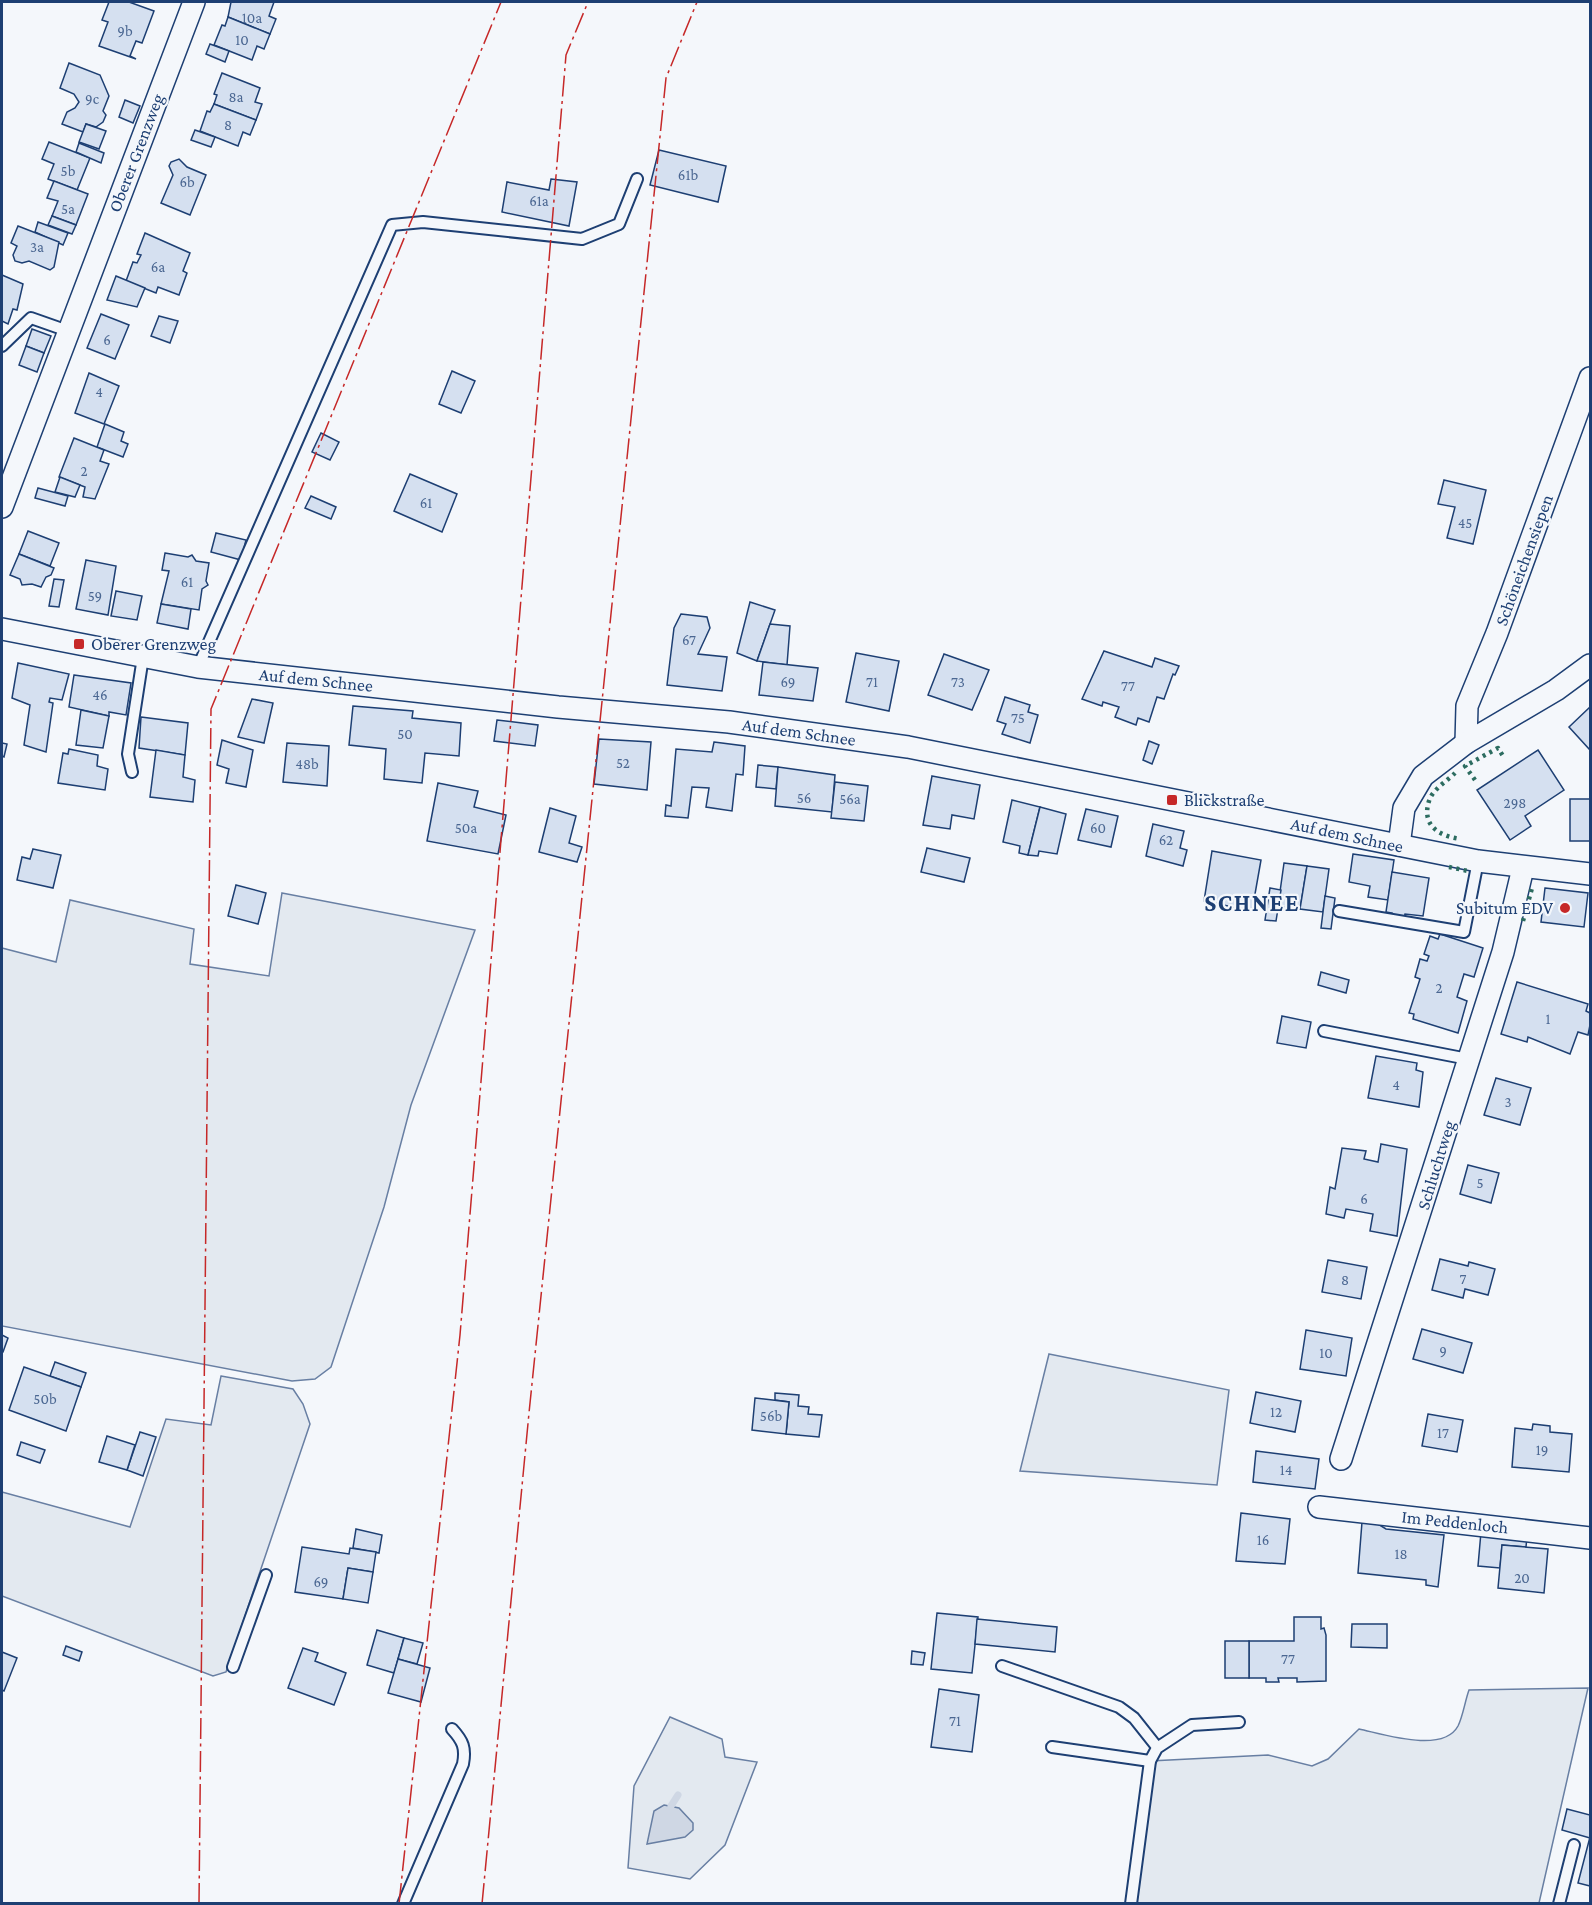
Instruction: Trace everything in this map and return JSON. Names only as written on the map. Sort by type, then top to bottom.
[{"type":"street","name":"Oberer Grenzweg","points":[[2,507],[194,2]]},
{"type":"street","name":"Schöneichensiepen","points":[[1466,743],[1467,706],[1497,633],[1590,378]]},
{"type":"street","name":"Auf dem Schnee","points":[[2,629],[198,667],[558,707],[729,722],[887,744],[1478,861],[1590,874]]},
{"type":"street","points":[[1399,845],[1404,808],[1413,789],[1423,776],[1466,743],[1556,690],[1590,665]]},
{"type":"street","name":"Schluchtweg","points":[[1341,1459],[1503,952],[1523,868]]},
{"type":"street","name":"Im Peddenloch","points":[[1319,1507],[1590,1538]]},
{"type":"lane","points":[[198,667],[392,225],[423,222],[582,239],[619,224],[637,179]]},
{"type":"lane","points":[[2,346],[31,318],[68,331]]},
{"type":"lane","points":[[132,772],[128,754],[143,657]]},
{"type":"lane","points":[[1339,911],[1464,932],[1478,861]]},
{"type":"lane","points":[[1324,1031],[1468,1059]]},
{"type":"lane","points":[[233,1667],[266,1575]]},
{"type":"lane","points":[[1002,1666],[1119,1707],[1134,1719],[1157,1747]]},
{"type":"lane","points":[[1131,1904],[1150,1761],[1157,1747],[1192,1725],[1239,1722]]},
{"type":"lane","points":[[403,1904],[463,1764],[465,1751],[462,1740],[452,1729]]},
{"type":"lane","points":[[1052,1748],[1150,1761]]},
{"type":"lane","points":[[1559,1904],[1574,1845]]},
{"type":"shaded area","points":[[282,893],[475,930],[411,1105],[384,1207],[331,1367],[315,1379],[292,1381],[2,1326],[2,948],[56,962],[70,900],[194,929],[190,964],[269,976]]},
{"type":"shaded area","points":[[1049,1354],[1229,1390],[1217,1485],[1020,1471]]},
{"type":"shaded area","points":[[221,1376],[293,1389],[303,1404],[310,1424],[226,1672],[213,1676],[2,1596],[2,1492],[130,1527],[166,1419],[211,1425]]},
{"type":"shaded area","points":[[1588,1688],[1539,1903],[1131,1904],[1150,1761],[1268,1755],[1312,1766],[1328,1759],[1359,1729],[1412,1740],[1440,1739],[1450,1734],[1458,1726],[1469,1690]]},
{"type":"shaded area","points":[[670,1717],[722,1739],[725,1757],[757,1762],[725,1845],[690,1879],[628,1868],[634,1786]]},
{"type":"shaded area","points":[[664,1805],[679,1808],[693,1823],[693,1830],[685,1837],[647,1844],[654,1811]]},
{"type":"building","points":[[109,2],[129,2],[154,11],[142,43],[136,41],[130,56],[136,59],[99,46],[108,22],[102,20]]},
{"type":"building","points":[[231,2],[274,2],[269,16],[276,19],[270,34],[228,17]]},
{"type":"building","points":[[228,17],[270,34],[264,49],[257,46],[252,60],[214,45]]},
{"type":"building","points":[[210,44],[229,51],[225,62],[206,54]]},
{"type":"building","points":[[69,63],[100,75],[109,96],[103,111],[106,115],[103,122],[96,127],[86,124],[83,132],[62,124],[67,112],[75,108],[79,102],[74,94],[60,88]]},
{"type":"building","points":[[222,73],[260,88],[255,102],[262,104],[256,120],[214,104],[217,95],[214,94]]},
{"type":"building","points":[[125,100],[140,106],[133,123],[119,117]]},
{"type":"building","points":[[214,104],[256,120],[250,135],[243,132],[238,146],[200,131],[207,111],[210,112]]},
{"type":"building","points":[[86,124],[106,131],[99,149],[79,142]]},
{"type":"building","points":[[195,130],[215,137],[211,147],[191,140]]},
{"type":"building","points":[[49,142],[90,158],[77,190],[48,179],[54,164],[42,159]]},
{"type":"building","points":[[79,143],[104,153],[101,163],[76,152]]},
{"type":"building","points":[[659,150],[726,166],[718,202],[650,185]]},
{"type":"building","points":[[179,159],[187,167],[206,175],[190,215],[161,203],[173,175],[169,166],[171,162]]},
{"type":"building","points":[[551,179],[577,182],[569,226],[502,212],[507,182],[549,190]]},
{"type":"building","points":[[54,181],[88,194],[76,225],[52,216],[58,201],[47,198]]},
{"type":"building","points":[[52,216],[76,225],[72,234],[48,225]]},
{"type":"building","points":[[38,222],[68,233],[63,245],[35,232]]},
{"type":"building","points":[[18,226],[59,242],[54,267],[50,270],[29,261],[22,263],[15,261],[13,255],[17,246],[11,243]]},
{"type":"building","points":[[145,233],[190,253],[183,271],[187,273],[179,295],[158,287],[156,293],[126,281],[133,262],[137,263],[141,255],[137,254]]},
{"type":"building","points":[[2,275],[23,284],[17,310],[13,309],[8,324],[2,321]]},
{"type":"building","points":[[116,276],[145,288],[137,307],[107,300]]},
{"type":"building","points":[[101,314],[129,325],[115,359],[87,348]]},
{"type":"building","points":[[159,316],[178,321],[170,343],[151,336]]},
{"type":"building","points":[[32,329],[51,336],[44,353],[26,346]]},
{"type":"building","points":[[26,346],[44,353],[37,372],[19,365]]},
{"type":"building","points":[[452,371],[475,381],[461,413],[439,404]]},
{"type":"building","points":[[89,373],[119,386],[104,424],[75,413]]},
{"type":"building","points":[[105,424],[124,432],[121,441],[128,444],[123,457],[97,447]]},
{"type":"building","points":[[321,433],[339,442],[330,460],[312,452]]},
{"type":"building","points":[[74,438],[104,450],[100,461],[109,464],[95,499],[83,497],[85,487],[59,477]]},
{"type":"building","points":[[410,474],[457,494],[442,532],[394,511]]},
{"type":"building","points":[[60,477],[80,485],[75,497],[55,492]]},
{"type":"building","points":[[1444,480],[1486,490],[1473,544],[1447,538],[1455,507],[1438,504]]},
{"type":"building","points":[[38,488],[68,496],[65,506],[35,498]]},
{"type":"building","points":[[311,496],[336,507],[331,519],[305,508]]},
{"type":"building","points":[[28,531],[59,543],[50,566],[19,554]]},
{"type":"building","points":[[216,533],[246,540],[241,560],[211,552]]},
{"type":"building","points":[[165,553],[188,557],[192,555],[196,561],[209,563],[206,581],[208,585],[202,589],[199,610],[161,604],[169,571],[162,570]]},
{"type":"building","points":[[19,554],[54,568],[41,587],[32,584],[22,585],[20,579],[10,575]]},
{"type":"building","points":[[86,560],[116,566],[108,615],[76,609]]},
{"type":"building","points":[[54,579],[64,580],[59,607],[49,606]]},
{"type":"building","points":[[116,591],[142,596],[137,620],[111,616]]},
{"type":"building","points":[[750,602],[775,610],[757,661],[737,653]]},
{"type":"building","points":[[161,604],[191,609],[188,629],[157,623]]},
{"type":"building","points":[[681,614],[707,617],[710,628],[698,654],[727,657],[722,691],[667,685],[674,628]]},
{"type":"building","points":[[770,624],[790,626],[787,665],[757,661]]},
{"type":"building","points":[[1104,651],[1152,667],[1155,658],[1179,666],[1175,675],[1173,674],[1164,699],[1157,697],[1149,722],[1138,718],[1136,725],[1115,717],[1119,707],[1103,702],[1102,706],[1082,699]]},
{"type":"building","points":[[856,653],[899,661],[889,711],[846,702]]},
{"type":"building","points":[[944,654],[989,670],[972,710],[928,695]]},
{"type":"building","points":[[763,662],[818,668],[813,701],[759,695]]},
{"type":"building","points":[[18,663],[69,674],[62,700],[50,698],[49,702],[53,703],[46,752],[24,745],[30,705],[12,698]]},
{"type":"building","points":[[74,675],[131,683],[126,715],[109,712],[109,716],[69,707]]},
{"type":"building","points":[[1005,697],[1030,705],[1028,712],[1038,715],[1030,743],[1002,734],[1006,724],[997,721]]},
{"type":"building","points":[[252,699],[273,703],[264,743],[238,737]]},
{"type":"building","points":[[353,706],[413,711],[412,718],[461,723],[459,756],[425,753],[422,783],[384,779],[386,749],[349,745]]},
{"type":"building","points":[[1590,707],[1590,750],[1569,727]]},
{"type":"building","points":[[81,710],[109,716],[103,748],[76,745]]},
{"type":"building","points":[[141,717],[188,723],[185,755],[139,748]]},
{"type":"building","points":[[497,720],[538,725],[535,746],[494,741]]},
{"type":"building","points":[[599,739],[651,742],[647,790],[594,784]]},
{"type":"building","points":[[222,740],[253,750],[246,787],[226,783],[229,769],[217,765]]},
{"type":"building","points":[[1149,741],[1159,745],[1152,764],[1143,760]]},
{"type":"building","points":[[714,742],[745,746],[743,775],[736,774],[732,811],[706,807],[709,788],[692,787],[688,818],[665,816],[666,805],[671,806],[676,749],[712,752]]},
{"type":"building","points":[[2,743],[7,744],[4,757],[2,756]]},
{"type":"building","points":[[287,743],[329,746],[327,786],[283,782]]},
{"type":"building","points":[[69,749],[98,755],[97,766],[108,769],[105,790],[58,783],[63,753],[68,754]]},
{"type":"building","points":[[156,750],[185,755],[183,777],[195,780],[193,802],[150,797]]},
{"type":"building","points":[[1538,750],[1564,790],[1525,816],[1531,826],[1510,840],[1477,790]]},
{"type":"building","points":[[758,765],[778,767],[776,789],[756,787]]},
{"type":"building","points":[[778,767],[835,775],[832,812],[775,806]]},
{"type":"building","points":[[932,776],[980,785],[974,819],[952,815],[950,829],[923,825]]},
{"type":"building","points":[[835,782],[868,786],[864,821],[831,818]]},
{"type":"building","points":[[438,783],[478,791],[474,807],[506,815],[498,854],[427,841]]},
{"type":"building","points":[[1570,799],[1590,799],[1590,841],[1570,841]]},
{"type":"building","points":[[1012,800],[1040,807],[1028,855],[1019,853],[1020,846],[1003,842]]},
{"type":"building","points":[[1040,807],[1066,814],[1057,854],[1039,851],[1038,856],[1028,855]]},
{"type":"building","points":[[550,808],[576,816],[569,843],[582,847],[577,862],[539,852]]},
{"type":"building","points":[[1086,809],[1118,816],[1111,847],[1078,840]]},
{"type":"building","points":[[1153,824],[1184,831],[1180,848],[1187,850],[1183,866],[1146,856]]},
{"type":"building","points":[[927,848],[970,858],[964,882],[921,872]]},
{"type":"building","points":[[33,849],[61,855],[53,888],[17,880],[22,857],[30,859]]},
{"type":"building","points":[[1212,851],[1261,860],[1252,911],[1204,901]]},
{"type":"building","points":[[1353,854],[1394,860],[1388,900],[1368,897],[1370,886],[1349,882]]},
{"type":"building","points":[[1284,863],[1307,866],[1300,909],[1278,906]]},
{"type":"building","points":[[1307,866],[1329,869],[1323,912],[1300,909]]},
{"type":"building","points":[[1392,872],[1429,878],[1423,916],[1405,914],[1404,918],[1391,916],[1392,913],[1386,912]]},
{"type":"building","points":[[236,885],[266,893],[258,924],[228,916]]},
{"type":"building","points":[[1270,888],[1281,890],[1276,921],[1265,920]]},
{"type":"building","name":"Subitum EDV","points":[[1545,888],[1588,893],[1584,927],[1541,922]]},
{"type":"building","points":[[1325,896],[1335,898],[1331,929],[1321,928]]},
{"type":"building","points":[[1440,934],[1483,948],[1474,977],[1464,974],[1457,997],[1467,1001],[1458,1033],[1413,1019],[1414,1014],[1409,1013],[1420,979],[1415,977],[1420,959],[1427,961],[1429,956],[1424,954],[1430,936],[1438,939]]},
{"type":"building","points":[[1321,972],[1349,980],[1346,993],[1318,985]]},
{"type":"building","points":[[1517,982],[1588,1004],[1586,1011],[1590,1013],[1590,1025],[1588,1035],[1578,1032],[1570,1054],[1528,1037],[1527,1042],[1501,1034]]},
{"type":"building","points":[[1282,1016],[1311,1022],[1306,1048],[1277,1043]]},
{"type":"building","points":[[1376,1056],[1417,1063],[1416,1070],[1423,1072],[1419,1107],[1368,1098]]},
{"type":"building","points":[[1496,1078],[1531,1088],[1520,1125],[1484,1115]]},
{"type":"building","points":[[1381,1144],[1407,1149],[1397,1236],[1370,1231],[1373,1214],[1346,1209],[1344,1218],[1326,1214],[1330,1187],[1335,1189],[1342,1148],[1366,1151],[1364,1159],[1378,1162]]},
{"type":"building","points":[[1468,1165],[1499,1173],[1491,1203],[1460,1194]]},
{"type":"building","points":[[1440,1259],[1468,1266],[1469,1262],[1495,1269],[1488,1295],[1465,1289],[1463,1298],[1432,1290]]},
{"type":"building","points":[[1328,1260],[1367,1267],[1361,1299],[1322,1292]]},
{"type":"building","points":[[1422,1329],[1472,1343],[1463,1373],[1413,1359]]},
{"type":"building","points":[[1306,1330],[1352,1338],[1346,1376],[1300,1369]]},
{"type":"building","points":[[2,1335],[8,1338],[3,1352],[2,1352]]},
{"type":"building","points":[[55,1362],[86,1373],[81,1387],[50,1376]]},
{"type":"building","points":[[24,1367],[81,1387],[66,1431],[9,1410]]},
{"type":"building","points":[[1256,1392],[1301,1401],[1295,1432],[1250,1423]]},
{"type":"building","points":[[775,1393],[799,1395],[798,1406],[809,1407],[808,1414],[822,1415],[819,1437],[786,1434],[789,1402],[775,1400]]},
{"type":"building","points":[[755,1398],[789,1402],[786,1434],[752,1430]]},
{"type":"building","points":[[1428,1414],[1463,1420],[1457,1452],[1422,1446]]},
{"type":"building","points":[[1533,1424],[1550,1426],[1550,1432],[1572,1434],[1569,1472],[1512,1467],[1515,1428],[1532,1430]]},
{"type":"building","points":[[140,1432],[156,1437],[143,1476],[127,1470]]},
{"type":"building","points":[[107,1436],[135,1445],[127,1470],[99,1462]]},
{"type":"building","points":[[21,1442],[45,1450],[40,1463],[17,1455]]},
{"type":"building","points":[[1256,1451],[1319,1459],[1315,1489],[1253,1482]]},
{"type":"building","points":[[1241,1513],[1290,1519],[1285,1564],[1236,1561]]},
{"type":"building","points":[[1362,1522],[1378,1524],[1386,1529],[1444,1535],[1438,1587],[1426,1585],[1426,1580],[1358,1573]]},
{"type":"building","points":[[356,1529],[382,1535],[379,1553],[353,1548]]},
{"type":"building","points":[[1481,1532],[1527,1536],[1526,1547],[1502,1545],[1500,1568],[1478,1566]]},
{"type":"building","points":[[1502,1545],[1548,1549],[1544,1593],[1498,1588]]},
{"type":"building","points":[[302,1547],[349,1554],[350,1548],[376,1552],[373,1572],[348,1568],[343,1599],[295,1592]]},
{"type":"building","points":[[348,1568],[373,1572],[368,1603],[343,1599]]},
{"type":"building","points":[[937,1613],[978,1617],[972,1673],[931,1669]]},
{"type":"building","points":[[1294,1617],[1321,1617],[1321,1629],[1324,1628],[1326,1635],[1326,1681],[1297,1682],[1297,1678],[1278,1678],[1279,1682],[1266,1682],[1266,1678],[1249,1678],[1249,1641],[1294,1641]]},
{"type":"building","points":[[977,1619],[1057,1627],[1055,1652],[975,1644]]},
{"type":"building","points":[[1352,1624],[1387,1624],[1387,1648],[1351,1647]]},
{"type":"building","points":[[377,1630],[404,1638],[394,1673],[367,1665]]},
{"type":"building","points":[[404,1638],[423,1643],[417,1664],[398,1659]]},
{"type":"building","points":[[1225,1641],[1249,1641],[1249,1678],[1225,1678]]},
{"type":"building","points":[[66,1646],[82,1652],[79,1661],[63,1655]]},
{"type":"building","points":[[303,1648],[318,1653],[315,1661],[346,1673],[334,1705],[288,1688]]},
{"type":"building","points":[[912,1651],[925,1653],[923,1665],[911,1664]]},
{"type":"building","points":[[2,1652],[17,1658],[4,1691],[2,1690]]},
{"type":"building","points":[[398,1659],[430,1668],[421,1702],[388,1693]]},
{"type":"building","points":[[939,1689],[979,1695],[972,1752],[931,1747]]},
{"type":"building","points":[[1567,1809],[1590,1815],[1590,1838],[1562,1830]]},
{"type":"building","points":[[1590,1837],[1590,1886],[1578,1883]]},
{"type":"waterway","points":[[671,1806],[678,1795]]},
{"type":"hedge","points":[[1475,780],[1465,766],[1498,748],[1503,756]]},
{"type":"hedge","points":[[1455,773],[1436,789],[1427,810],[1430,823],[1434,828],[1460,839]]},
{"type":"hedge","points":[[1449,867],[1468,871]]},
{"type":"hedge","points":[[1523,921],[1532,888]]},
{"type":"power","points":[[199,1904],[211,709],[501,2]]},
{"type":"power","points":[[399,1904],[460,1335],[566,55],[588,2]]},
{"type":"power","points":[[482,1904],[529,1413],[666,78],[697,2]]},
{"type":"place","name":"Oberer Grenzweg","points":[[79,644]]},
{"type":"place","name":"Blickstraße","points":[[1172,800]]},
{"type":"place","name":"Subitum EDV","points":[[1565,908]]},
{"type":"district","name":"SCHNEE","points":[[1252,902]]}]
